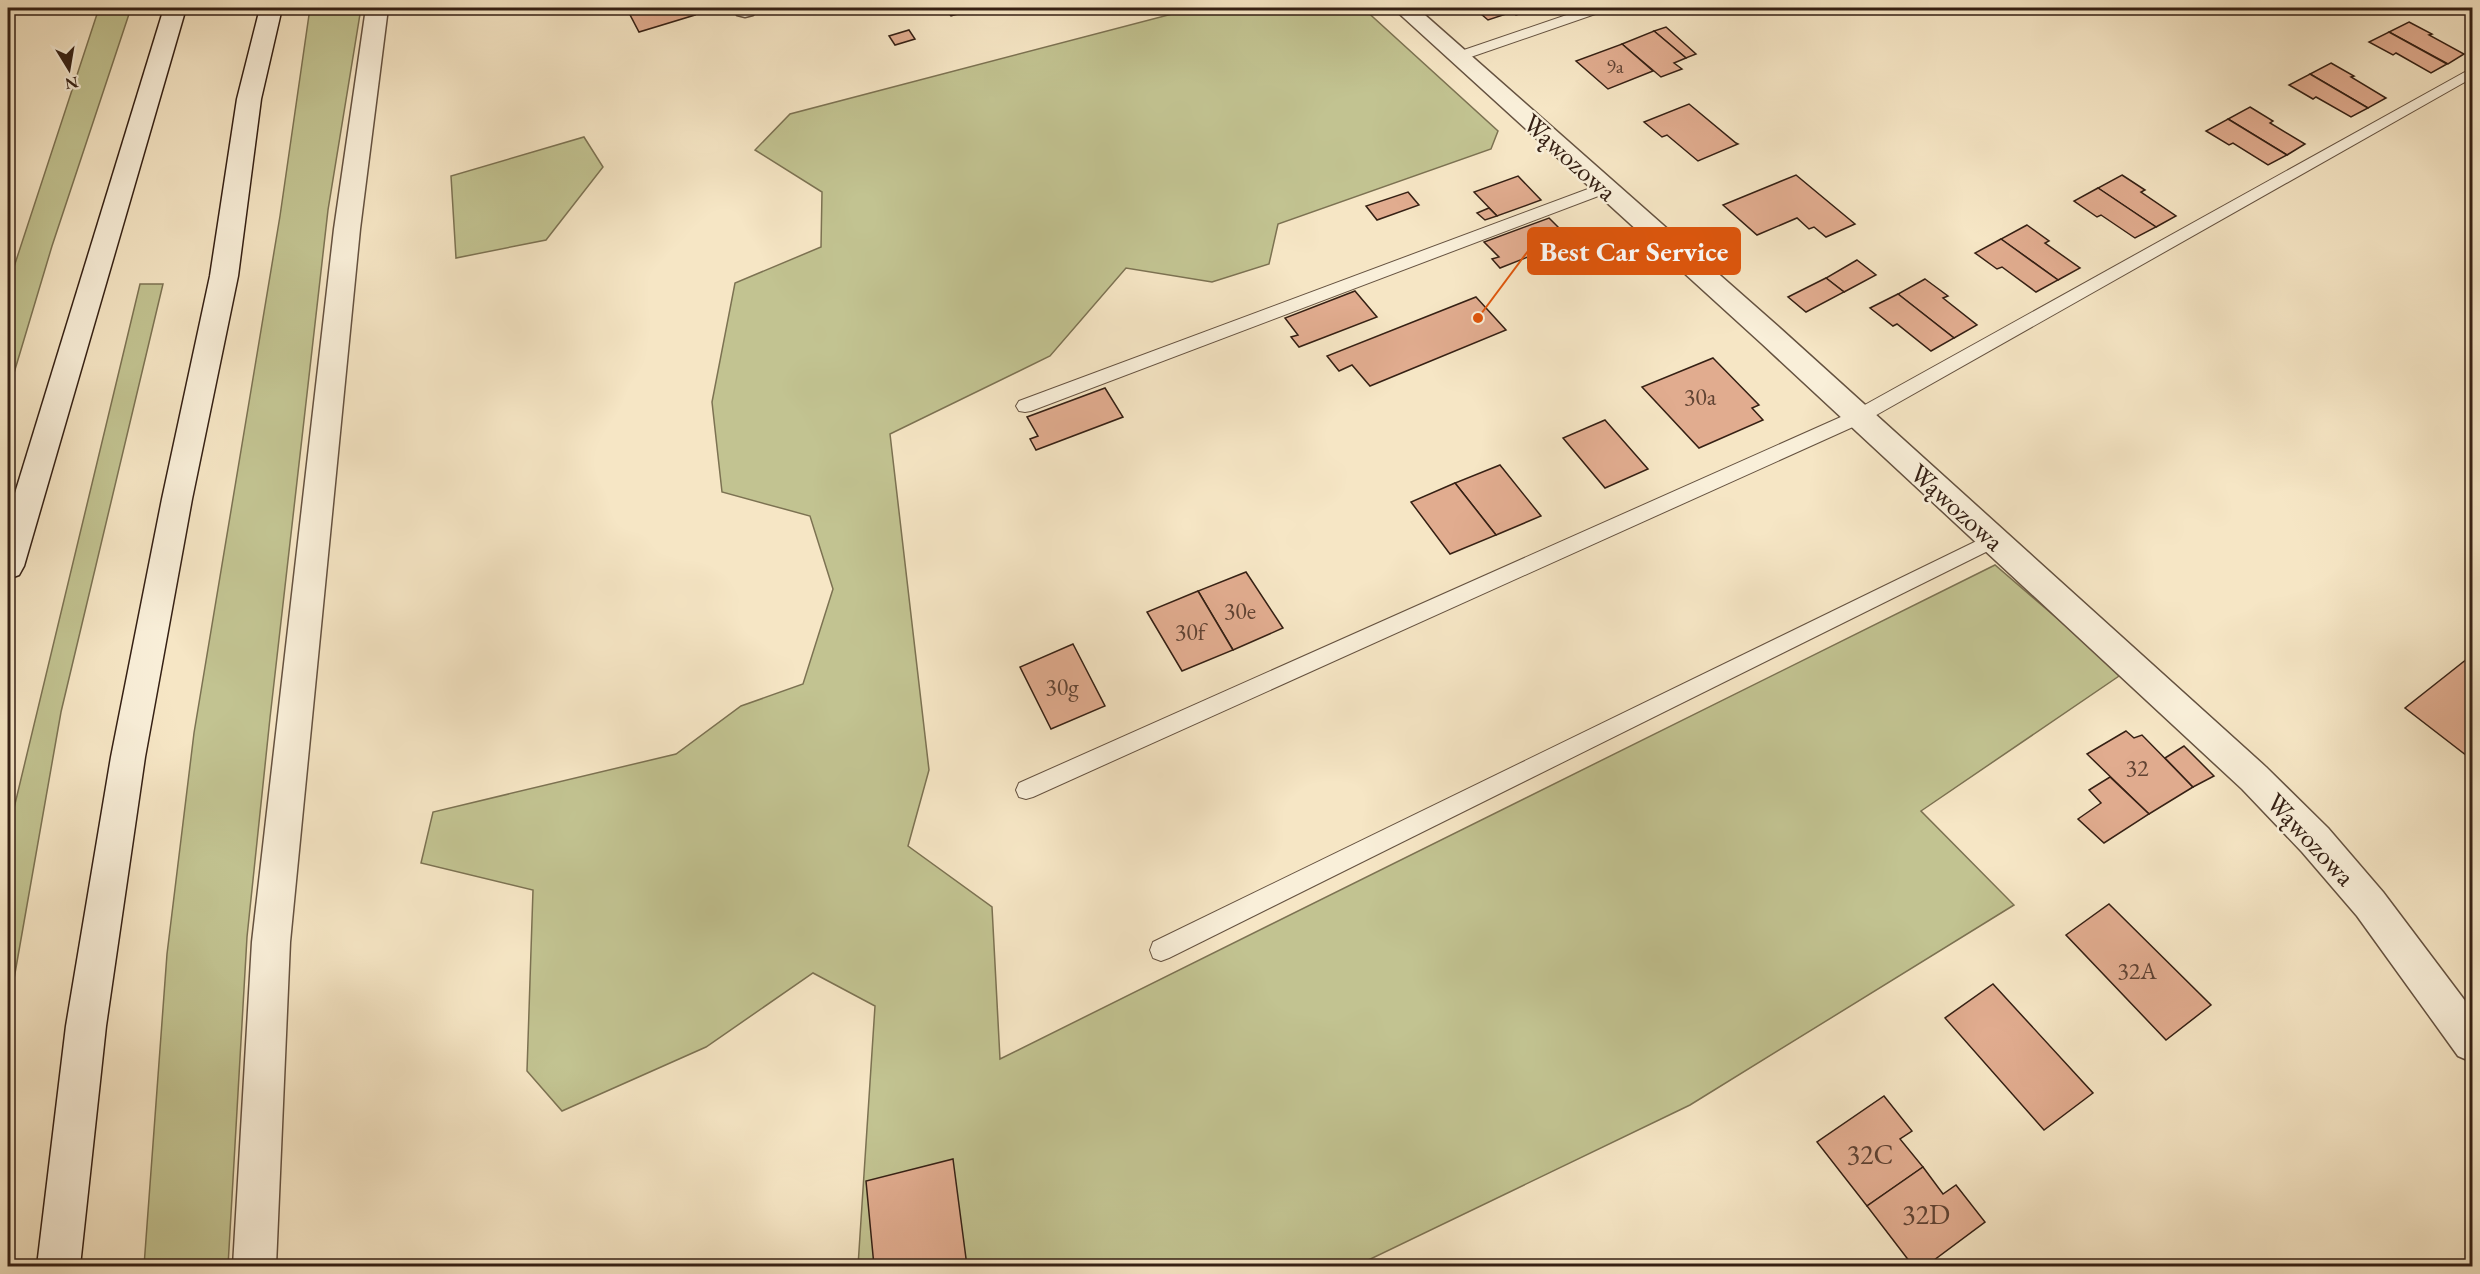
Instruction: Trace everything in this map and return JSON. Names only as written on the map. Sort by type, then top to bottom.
[{"type":"street","points":[[8,566],[175,8]]},
{"type":"street","points":[[58,1266],[86,1026],[128,757],[178,490],[224,276],[249,99],[272,8]]},
{"type":"street","points":[[254,1266],[271,942],[347,229],[377,8]]},
{"type":"street","name":"Wąwozowa","points":[[1404,8],[1764,329],[2254,778],[2315,840],[2370,904],[2472,1042]]},
{"type":"lane","points":[[1460,57],[1599,8]]},
{"type":"lane","points":[[1026,790],[1858,417],[2472,72]]},
{"type":"lane","points":[[1025,406],[1604,188]]},
{"type":"lane","points":[[1161,950],[1993,540]]},
{"type":"green space","points":[[99,8],[131,8],[52,246],[8,393],[8,285]]},
{"type":"green space","points":[[310,8],[361,8],[328,210],[270,718],[247,937],[228,1266],[144,1266],[167,954],[194,733],[280,216]]},
{"type":"green space","points":[[1195,8],[1363,8],[1498,131],[1491,149],[1278,224],[1269,264],[1212,282],[1126,268],[1050,356],[890,434],[929,770],[908,846],[992,907],[1000,1059],[1995,565],[2122,674],[1921,811],[2014,905],[1690,1105],[1356,1266],[858,1266],[875,1006],[813,973],[706,1047],[562,1111],[527,1071],[533,890],[421,863],[433,812],[676,754],[741,706],[803,684],[833,589],[810,516],[722,492],[712,402],[735,283],[821,247],[822,192],[755,150],[790,114]]},
{"type":"green space","points":[[584,137],[603,167],[546,240],[456,258],[451,176]]},
{"type":"green space","points":[[140,284],[163,284],[61,712],[8,1013],[8,833]]},
{"type":"building","points":[[690,8],[695,15],[639,32],[627,9]]},
{"type":"building","points":[[945,8],[980,8],[951,16]]},
{"type":"building","points":[[1474,8],[1521,8],[1526,12],[1516,15],[1512,12],[1488,20]]},
{"type":"building","points":[[2409,22],[2464,54],[2448,64],[2389,32]]},
{"type":"building","points":[[1666,27],[1696,54],[1686,58],[1654,31]]},
{"type":"building","points":[[909,30],[915,39],[895,45],[889,36]]},
{"type":"building","points":[[1654,31],[1686,58],[1674,63],[1682,69],[1661,77],[1622,44]]},
{"type":"building","points":[[2389,32],[2447,64],[2431,73],[2396,53],[2393,55],[2369,42]]},
{"type":"building","points":[[1622,44],[1653,71],[1608,89],[1576,61]]},
{"type":"building","points":[[2331,63],[2386,98],[2368,108],[2310,74]]},
{"type":"building","points":[[2310,74],[2368,108],[2351,117],[2289,85]]},
{"type":"building","points":[[1689,104],[1738,144],[1698,161],[1667,135],[1662,137],[1644,122]]},
{"type":"building","points":[[2250,107],[2273,121],[2270,123],[2305,144],[2287,155],[2228,119]]},
{"type":"building","points":[[2228,119],[2287,155],[2268,165],[2233,143],[2229,145],[2206,131]]},
{"type":"building","points":[[1796,175],[1855,224],[1826,237],[1814,227],[1809,229],[1797,218],[1757,235],[1723,205]]},
{"type":"building","points":[[2122,175],[2145,190],[2141,192],[2176,216],[2156,227],[2098,188]]},
{"type":"building","points":[[1518,176],[1541,200],[1497,216],[1474,192]]},
{"type":"building","points":[[2098,188],[2156,227],[2135,238],[2101,215],[2097,217],[2074,201]]},
{"type":"building","points":[[1408,192],[1419,205],[1377,220],[1366,206]]},
{"type":"building","points":[[1489,208],[1497,216],[1485,220],[1477,213]]},
{"type":"building","points":[[1549,218],[1571,240],[1500,268],[1492,259],[1499,257],[1484,242]]},
{"type":"building","points":[[2027,225],[2049,241],[2045,243],[2080,268],[2058,280],[2001,239]]},
{"type":"building","points":[[2001,239],[2058,280],[2036,292],[2002,267],[1997,269],[1975,253]]},
{"type":"building","points":[[1857,260],[1876,275],[1844,292],[1826,278]]},
{"type":"building","points":[[1826,278],[1844,292],[1806,312],[1788,297]]},
{"type":"building","points":[[1925,279],[1948,296],[1943,298],[1977,325],[1954,338],[1898,294]]},
{"type":"building","points":[[1355,291],[1377,317],[1299,347],[1291,337],[1298,335],[1285,318]]},
{"type":"building","points":[[1898,294],[1954,338],[1931,351],[1897,324],[1893,326],[1870,308]]},
{"type":"building","points":[[1476,297],[1506,330],[1370,386],[1352,365],[1339,371],[1327,356]]},
{"type":"building","points":[[1713,358],[1759,405],[1752,408],[1763,420],[1699,448],[1642,387]]},
{"type":"building","points":[[1105,388],[1123,417],[1036,450],[1030,439],[1038,436],[1027,417]]},
{"type":"building","points":[[1605,420],[1648,469],[1605,488],[1563,438]]},
{"type":"building","points":[[1500,465],[1541,516],[1496,535],[1455,483]]},
{"type":"building","points":[[1455,483],[1496,535],[1450,554],[1411,502]]},
{"type":"building","points":[[1246,572],[1283,628],[1233,650],[1198,591]]},
{"type":"building","points":[[1198,591],[1233,650],[1182,671],[1147,612]]},
{"type":"building","points":[[1073,644],[1105,706],[1051,729],[1020,667]]},
{"type":"building","points":[[2472,655],[2472,758],[2471,759],[2405,708]]},
{"type":"building","points":[[2126,731],[2134,738],[2142,735],[2193,787],[2149,814],[2087,754]]},
{"type":"building","points":[[2184,746],[2214,776],[2193,787],[2165,758]]},
{"type":"building","points":[[2110,777],[2149,814],[2104,843],[2078,819],[2101,803],[2089,790]]},
{"type":"building","points":[[2109,904],[2211,1005],[2166,1040],[2066,935]]},
{"type":"building","points":[[1993,984],[2093,1093],[2044,1130],[1945,1018]]},
{"type":"building","points":[[1884,1096],[1912,1131],[1900,1139],[1923,1167],[1867,1206],[1817,1142]]},
{"type":"building","points":[[953,1159],[967,1266],[874,1266],[866,1181]]},
{"type":"building","points":[[1923,1167],[1943,1194],[1956,1185],[1985,1222],[1926,1266],[1913,1266],[1867,1206]]},
{"type":"place","name":"Best Car Service","points":[[1478,318]]}]
